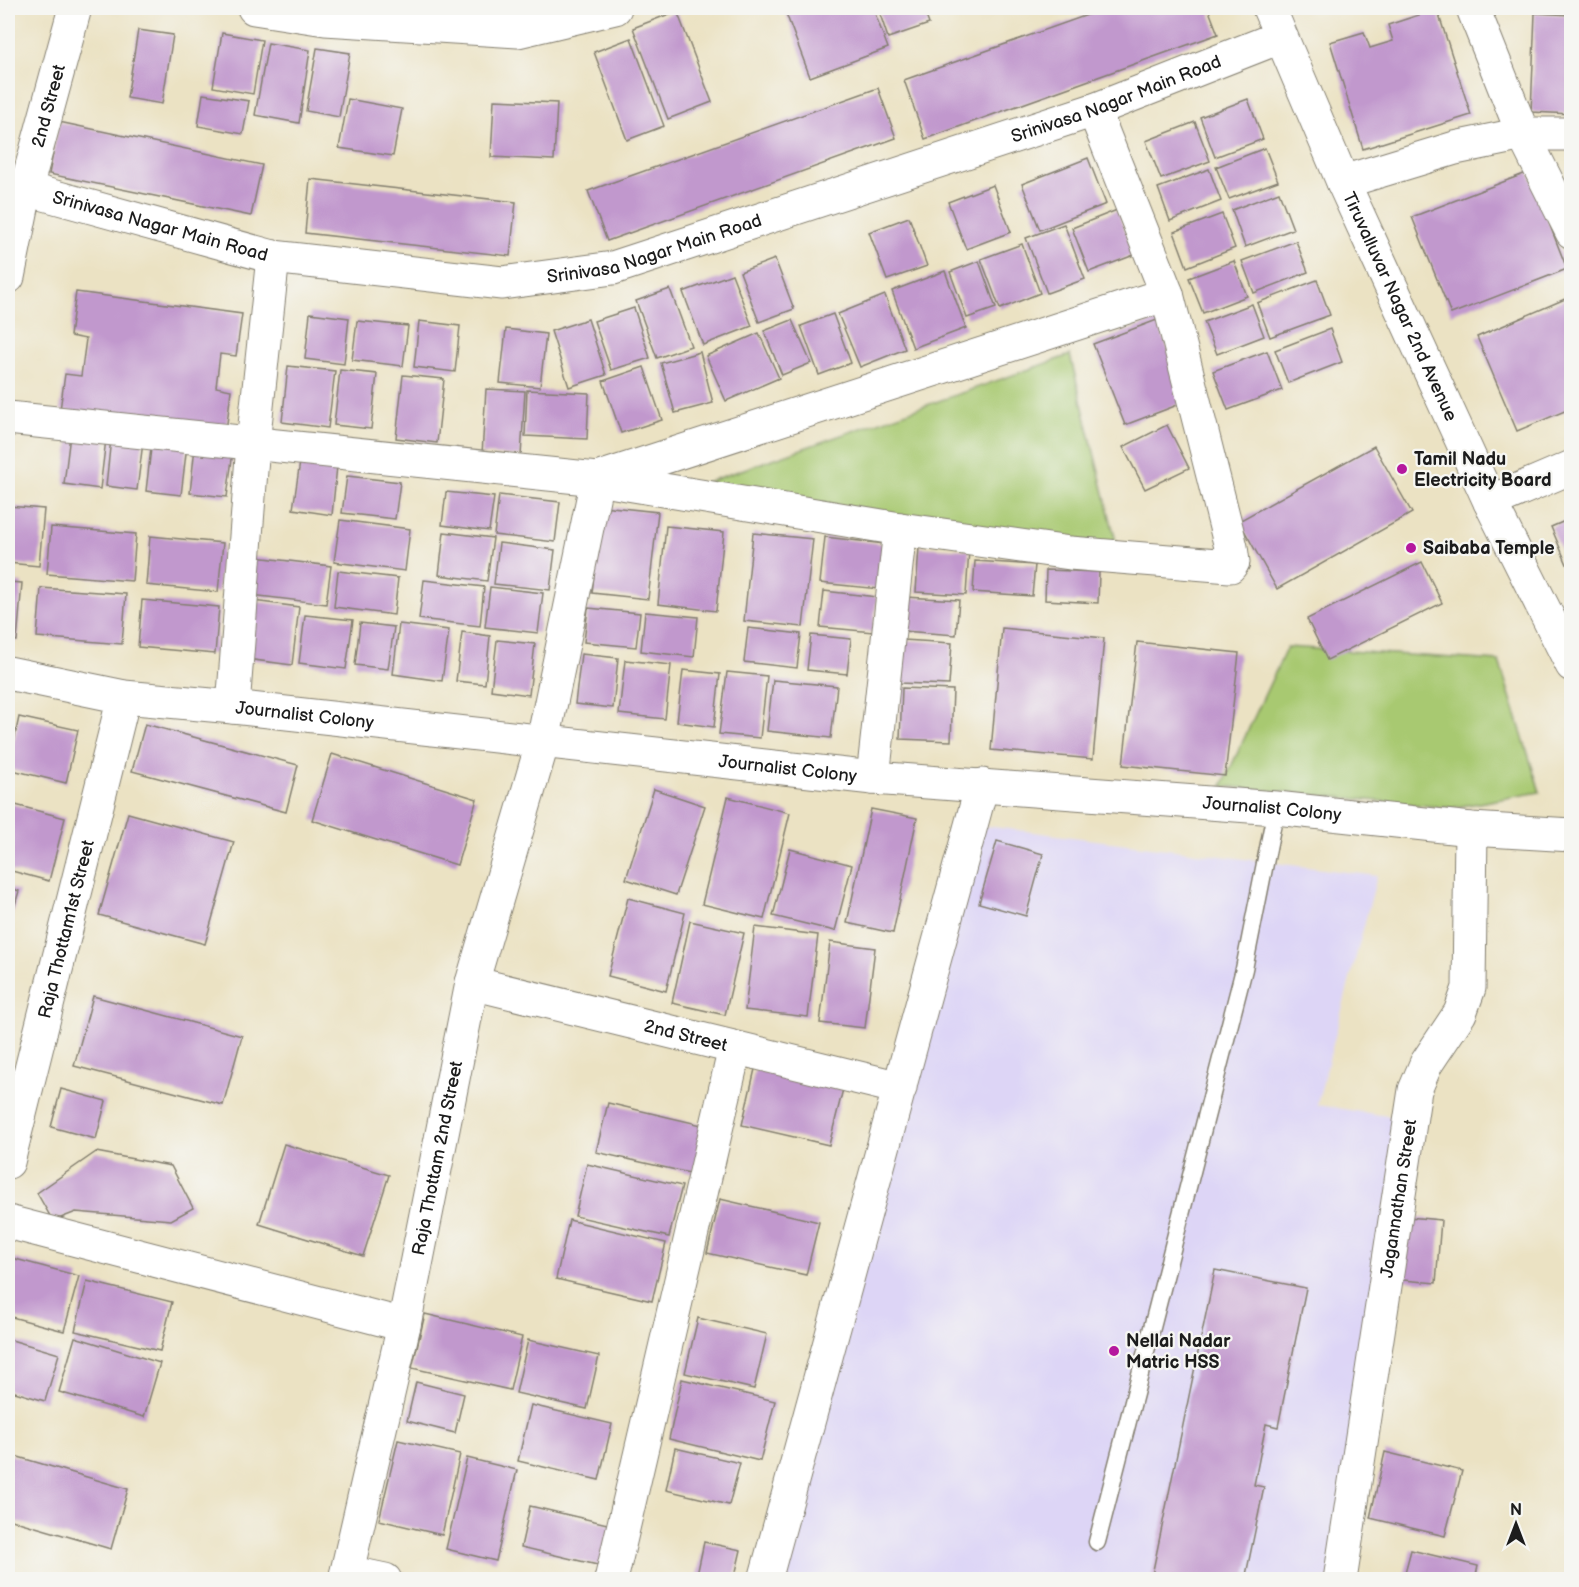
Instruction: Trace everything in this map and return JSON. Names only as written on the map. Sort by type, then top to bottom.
[{"type":"street","name":"2nd Street","points":[[8,277],[17,186],[75,8]]},
{"type":"street","points":[[254,8],[325,19],[518,32],[605,9]]},
{"type":"street","points":[[1474,11],[1523,134],[1572,232]]},
{"type":"street","name":"Srinivasa Nagar Main Road","points":[[17,186],[273,257],[502,283],[613,268],[1094,110],[1275,22]]},
{"type":"street","name":"Tiruvalluvar Nagar 2nd Avenue","points":[[1275,22],[1343,182],[1490,502],[1572,665]]},
{"type":"street","points":[[8,418],[597,479],[900,530],[1070,553],[1231,566],[1231,547],[1167,294],[1094,110]]},
{"type":"street","points":[[1343,182],[1455,148],[1523,134],[1572,134]]},
{"type":"street","points":[[233,707],[253,444],[273,257]]},
{"type":"street","points":[[597,479],[1167,294]]},
{"type":"street","points":[[1490,502],[1572,467]]},
{"type":"street","name":"Raja Thottam 2nd Street","points":[[346,1576],[404,1325],[472,983],[543,741],[597,479]]},
{"type":"street","points":[[873,778],[900,530]]},
{"type":"street","name":"Journalist Colony","points":[[8,673],[124,697],[873,778],[1276,808],[1471,829],[1572,835]]},
{"type":"street","name":"Raja Thottam1st Street","points":[[8,1162],[124,697]]},
{"type":"street","points":[[765,1580],[982,785]]},
{"type":"street","name":"Jagannathan Street","points":[[1340,1580],[1415,1090],[1426,1064],[1460,1013],[1469,988],[1471,829]]},
{"type":"street","name":"2nd Street","points":[[472,983],[900,1088]]},
{"type":"street","points":[[611,1580],[735,1048]]},
{"type":"street","points":[[8,1221],[404,1325]]},
{"type":"street","points":[[346,1576],[385,1580]]},
{"type":"lane","points":[[1097,1542],[1244,969],[1276,808]]},
{"type":"shaded area","name":"Nellai Nadar Matric HSS","points":[[977,825],[1377,876],[1317,1105],[1425,1122],[1347,1579],[784,1580]]},
{"type":"green space","points":[[1070,355],[1117,546],[687,489]]},
{"type":"green space","points":[[1287,647],[1499,661],[1540,792],[1451,808],[1222,786]]},
{"type":"building","points":[[784,8],[873,8],[888,48],[810,77]]},
{"type":"building","points":[[878,8],[923,8],[929,24],[888,38]]},
{"type":"building","points":[[1107,8],[1208,8],[1218,34],[925,139],[904,80]]},
{"type":"building","points":[[1437,9],[1471,115],[1363,149],[1330,42],[1364,32],[1370,48],[1393,41],[1388,25]]},
{"type":"building","points":[[677,11],[712,102],[668,119],[633,28]]},
{"type":"building","points":[[1535,13],[1572,15],[1572,114],[1531,112]]},
{"type":"building","points":[[138,30],[173,35],[162,104],[127,98]]},
{"type":"building","points":[[8,33],[13,34],[8,52]]},
{"type":"building","points":[[222,33],[262,40],[253,94],[213,87]]},
{"type":"building","points":[[631,38],[664,126],[627,140],[594,52]]},
{"type":"building","points":[[268,43],[310,50],[299,123],[255,115]]},
{"type":"building","points":[[317,48],[350,53],[339,117],[306,111]]},
{"type":"building","points":[[878,88],[896,138],[607,241],[588,191]]},
{"type":"building","points":[[203,94],[249,101],[243,134],[198,126]]},
{"type":"building","points":[[348,99],[402,109],[393,156],[339,148]]},
{"type":"building","points":[[1248,99],[1263,139],[1215,157],[1200,117]]},
{"type":"building","points":[[494,100],[557,103],[554,160],[491,157]]},
{"type":"building","points":[[59,122],[262,165],[251,216],[49,174]]},
{"type":"building","points":[[1195,122],[1210,161],[1161,179],[1146,141]]},
{"type":"building","points":[[1265,148],[1278,181],[1229,199],[1216,167]]},
{"type":"building","points":[[1088,158],[1106,204],[1040,230],[1022,184]]},
{"type":"building","points":[[1209,169],[1221,201],[1170,221],[1158,188]]},
{"type":"building","points":[[1529,172],[1567,269],[1451,314],[1412,217]]},
{"type":"building","points":[[310,179],[516,202],[510,256],[305,233]]},
{"type":"building","points":[[993,185],[1011,232],[966,249],[948,202]]},
{"type":"building","points":[[1279,192],[1293,229],[1245,247],[1232,210]]},
{"type":"building","points":[[1117,210],[1134,255],[1089,272],[1072,228]]},
{"type":"building","points":[[1222,214],[1235,248],[1187,267],[1174,232]]},
{"type":"building","points":[[909,217],[927,266],[887,280],[869,232]]},
{"type":"building","points":[[1064,224],[1085,279],[1047,293],[1026,238]]},
{"type":"building","points":[[1296,241],[1308,272],[1254,293],[1242,261]]},
{"type":"building","points":[[1022,244],[1040,293],[1000,309],[981,259]]},
{"type":"building","points":[[775,259],[794,309],[759,322],[740,272]]},
{"type":"building","points":[[979,261],[996,308],[967,318],[950,272]]},
{"type":"building","points":[[1234,261],[1247,296],[1203,313],[1189,278]]},
{"type":"building","points":[[945,271],[966,328],[913,348],[892,291]]},
{"type":"building","points":[[732,274],[752,326],[703,345],[683,292]]},
{"type":"building","points":[[1317,280],[1330,315],[1270,337],[1257,303]]},
{"type":"building","points":[[670,289],[691,346],[657,358],[636,301]]},
{"type":"building","points":[[76,292],[242,314],[236,356],[220,354],[216,387],[231,390],[226,432],[60,410],[65,374],[81,376],[86,339],[70,336]]},
{"type":"building","points":[[885,295],[905,349],[860,367],[838,314]]},
{"type":"building","points":[[1572,296],[1572,408],[1517,431],[1477,337]]},
{"type":"building","points":[[1252,304],[1264,336],[1217,354],[1204,322]]},
{"type":"building","points":[[634,308],[650,358],[611,370],[594,321]]},
{"type":"building","points":[[310,313],[349,318],[344,364],[305,359]]},
{"type":"building","points":[[833,314],[851,363],[819,375],[801,326]]},
{"type":"building","points":[[588,319],[606,375],[569,387],[551,331]]},
{"type":"building","points":[[792,320],[811,363],[782,375],[764,331]]},
{"type":"building","points":[[1157,320],[1188,401],[1125,425],[1093,344]]},
{"type":"building","points":[[357,321],[408,326],[403,366],[352,360]]},
{"type":"building","points":[[419,321],[460,326],[455,372],[414,367]]},
{"type":"building","points":[[506,329],[546,334],[540,387],[500,383]]},
{"type":"building","points":[[1330,329],[1342,362],[1288,383],[1275,350]]},
{"type":"building","points":[[759,333],[779,378],[726,401],[706,356]]},
{"type":"building","points":[[1267,351],[1282,390],[1228,410],[1213,371]]},
{"type":"building","points":[[700,352],[713,403],[675,413],[661,363]]},
{"type":"building","points":[[288,366],[335,371],[328,428],[282,422]]},
{"type":"building","points":[[644,367],[662,420],[621,433],[603,381]]},
{"type":"building","points":[[340,370],[377,374],[371,429],[334,425]]},
{"type":"building","points":[[403,375],[444,379],[437,443],[396,438]]},
{"type":"building","points":[[486,389],[525,391],[521,456],[482,454]]},
{"type":"building","points":[[527,390],[589,393],[587,439],[525,436]]},
{"type":"building","points":[[1167,425],[1189,468],[1145,489],[1123,447]]},
{"type":"building","points":[[70,435],[106,439],[100,489],[64,484]]},
{"type":"building","points":[[111,438],[143,442],[137,490],[106,486]]},
{"type":"building","points":[[152,440],[187,445],[181,495],[146,491]]},
{"type":"building","points":[[1374,446],[1412,513],[1277,589],[1239,521]]},
{"type":"building","points":[[195,447],[233,451],[227,497],[190,493]]},
{"type":"building","points":[[300,462],[337,466],[332,515],[293,509]]},
{"type":"building","points":[[347,476],[400,482],[395,519],[342,513]]},
{"type":"building","points":[[446,492],[494,497],[489,531],[442,525]]},
{"type":"building","points":[[499,495],[560,502],[555,542],[494,535]]},
{"type":"building","points":[[8,506],[44,509],[39,566],[8,563]]},
{"type":"building","points":[[602,506],[658,512],[648,599],[592,593]]},
{"type":"building","points":[[1572,518],[1572,568],[1569,569],[1551,527]]},
{"type":"building","points":[[340,520],[410,529],[405,571],[334,562]]},
{"type":"building","points":[[666,526],[724,532],[716,611],[658,604]]},
{"type":"building","points":[[51,527],[136,534],[132,581],[47,574]]},
{"type":"building","points":[[444,532],[493,538],[487,581],[439,575]]},
{"type":"building","points":[[753,533],[813,539],[803,627],[744,621]]},
{"type":"building","points":[[150,536],[223,543],[218,592],[146,585]]},
{"type":"building","points":[[825,537],[885,544],[880,589],[820,583]]},
{"type":"building","points":[[499,543],[555,550],[550,590],[494,584]]},
{"type":"building","points":[[919,547],[969,550],[966,595],[916,592]]},
{"type":"building","points":[[247,556],[331,566],[326,604],[242,594]]},
{"type":"building","points":[[975,561],[1035,565],[1032,596],[973,592]]},
{"type":"building","points":[[1422,562],[1442,603],[1327,660],[1307,619]]},
{"type":"building","points":[[1046,570],[1099,572],[1098,603],[1045,600]]},
{"type":"building","points":[[338,571],[398,578],[394,615],[334,607]]},
{"type":"building","points":[[424,580],[484,587],[480,626],[419,619]]},
{"type":"building","points":[[8,582],[22,583],[17,641],[8,640]]},
{"type":"building","points":[[490,587],[543,593],[538,633],[485,627]]},
{"type":"building","points":[[41,588],[126,594],[122,644],[37,637]]},
{"type":"building","points":[[824,591],[877,597],[873,632],[820,627]]},
{"type":"building","points":[[905,597],[959,600],[956,635],[903,631]]},
{"type":"building","points":[[142,600],[219,607],[215,654],[138,647]]},
{"type":"building","points":[[253,601],[299,607],[292,665],[246,659]]},
{"type":"building","points":[[588,608],[640,613],[636,647],[584,642]]},
{"type":"building","points":[[645,612],[698,617],[694,657],[641,651]]},
{"type":"building","points":[[305,615],[353,620],[346,669],[299,663]]},
{"type":"building","points":[[360,623],[394,627],[388,669],[355,665]]},
{"type":"building","points":[[399,624],[449,630],[442,681],[393,674]]},
{"type":"building","points":[[748,628],[801,634],[797,668],[744,662]]},
{"type":"building","points":[[1002,628],[1104,638],[1093,759],[991,750]]},
{"type":"building","points":[[462,632],[490,636],[485,684],[456,681]]},
{"type":"building","points":[[811,635],[851,639],[847,674],[807,670]]},
{"type":"building","points":[[497,640],[535,644],[529,695],[491,690]]},
{"type":"building","points":[[903,640],[952,643],[949,685],[900,683]]},
{"type":"building","points":[[1137,642],[1239,653],[1225,776],[1123,765]]},
{"type":"building","points":[[581,654],[618,658],[613,708],[575,704]]},
{"type":"building","points":[[625,660],[671,665],[665,719],[619,714]]},
{"type":"building","points":[[683,670],[720,674],[714,727],[677,722]]},
{"type":"building","points":[[727,672],[767,676],[760,738],[719,734]]},
{"type":"building","points":[[773,680],[837,686],[831,738],[767,731]]},
{"type":"building","points":[[902,688],[953,690],[951,741],[900,739]]},
{"type":"building","points":[[19,717],[78,730],[66,783],[8,769]]},
{"type":"building","points":[[145,724],[298,765],[286,812],[132,771]]},
{"type":"building","points":[[332,754],[477,799],[457,865],[312,820]]},
{"type":"building","points":[[654,789],[705,806],[676,895],[626,879]]},
{"type":"building","points":[[728,797],[790,813],[764,919],[702,904]]},
{"type":"building","points":[[8,803],[65,818],[49,881],[8,870]]},
{"type":"building","points":[[871,809],[917,818],[893,933],[847,923]]},
{"type":"building","points":[[128,813],[234,842],[205,944],[99,915]]},
{"type":"building","points":[[997,841],[1043,854],[1026,916],[979,903]]},
{"type":"building","points":[[790,849],[852,865],[835,931],[773,916]]},
{"type":"building","points":[[8,887],[19,891],[8,929]]},
{"type":"building","points":[[628,898],[685,913],[666,991],[608,976]]},
{"type":"building","points":[[690,921],[744,933],[725,1015],[672,1003]]},
{"type":"building","points":[[755,927],[818,935],[808,1017],[745,1010]]},
{"type":"building","points":[[830,942],[875,948],[865,1028],[820,1023]]},
{"type":"building","points":[[93,996],[242,1036],[223,1105],[74,1066]]},
{"type":"building","points":[[755,1069],[843,1089],[829,1145],[742,1125]]},
{"type":"building","points":[[61,1089],[106,1101],[96,1139],[51,1127]]},
{"type":"building","points":[[608,1103],[706,1126],[694,1174],[596,1152]]},
{"type":"building","points":[[284,1144],[389,1175],[363,1256],[259,1224]]},
{"type":"building","points":[[96,1152],[171,1166],[193,1208],[171,1220],[76,1212],[53,1221],[37,1193]]},
{"type":"building","points":[[587,1164],[682,1186],[669,1237],[575,1216]]},
{"type":"building","points":[[720,1199],[819,1222],[806,1275],[707,1253]]},
{"type":"building","points":[[1397,1216],[1441,1220],[1436,1283],[1392,1279]]},
{"type":"building","points":[[569,1220],[666,1243],[652,1301],[556,1279]]},
{"type":"building","points":[[8,1257],[79,1276],[64,1331],[8,1316]]},
{"type":"building","points":[[1215,1270],[1306,1288],[1278,1427],[1266,1424],[1254,1485],[1264,1487],[1245,1580],[1151,1580]]},
{"type":"building","points":[[87,1281],[172,1302],[160,1351],[75,1331]]},
{"type":"building","points":[[425,1314],[522,1337],[510,1390],[412,1368]]},
{"type":"building","points":[[698,1318],[767,1334],[754,1389],[685,1373]]},
{"type":"building","points":[[75,1337],[160,1363],[144,1417],[59,1392]]},
{"type":"building","points":[[8,1339],[59,1354],[45,1401],[8,1390]]},
{"type":"building","points":[[528,1340],[599,1356],[587,1409],[516,1393]]},
{"type":"building","points":[[682,1379],[775,1401],[760,1461],[669,1439]]},
{"type":"building","points":[[416,1382],[464,1394],[455,1433],[407,1421]]},
{"type":"building","points":[[531,1405],[612,1424],[599,1480],[518,1461]]},
{"type":"building","points":[[398,1440],[460,1454],[442,1535],[379,1520]]},
{"type":"building","points":[[675,1448],[740,1463],[729,1505],[666,1490]]},
{"type":"building","points":[[1385,1452],[1462,1471],[1445,1536],[1370,1518]]},
{"type":"building","points":[[8,1454],[128,1489],[111,1549],[8,1519]]},
{"type":"building","points":[[467,1458],[517,1470],[496,1561],[446,1549]]},
{"type":"building","points":[[530,1506],[616,1526],[606,1567],[521,1547]]},
{"type":"building","points":[[704,1542],[741,1550],[734,1580],[696,1580]]},
{"type":"building","points":[[1411,1550],[1478,1566],[1475,1580],[1403,1580]]},
{"type":"place","name":"Tamil Nadu Electricity Board","points":[[1402,469]]},
{"type":"place","name":"Saibaba Temple","points":[[1411,548]]},
{"type":"place","name":"Nellai Nadar Matric HSS","points":[[1114,1351]]}]
